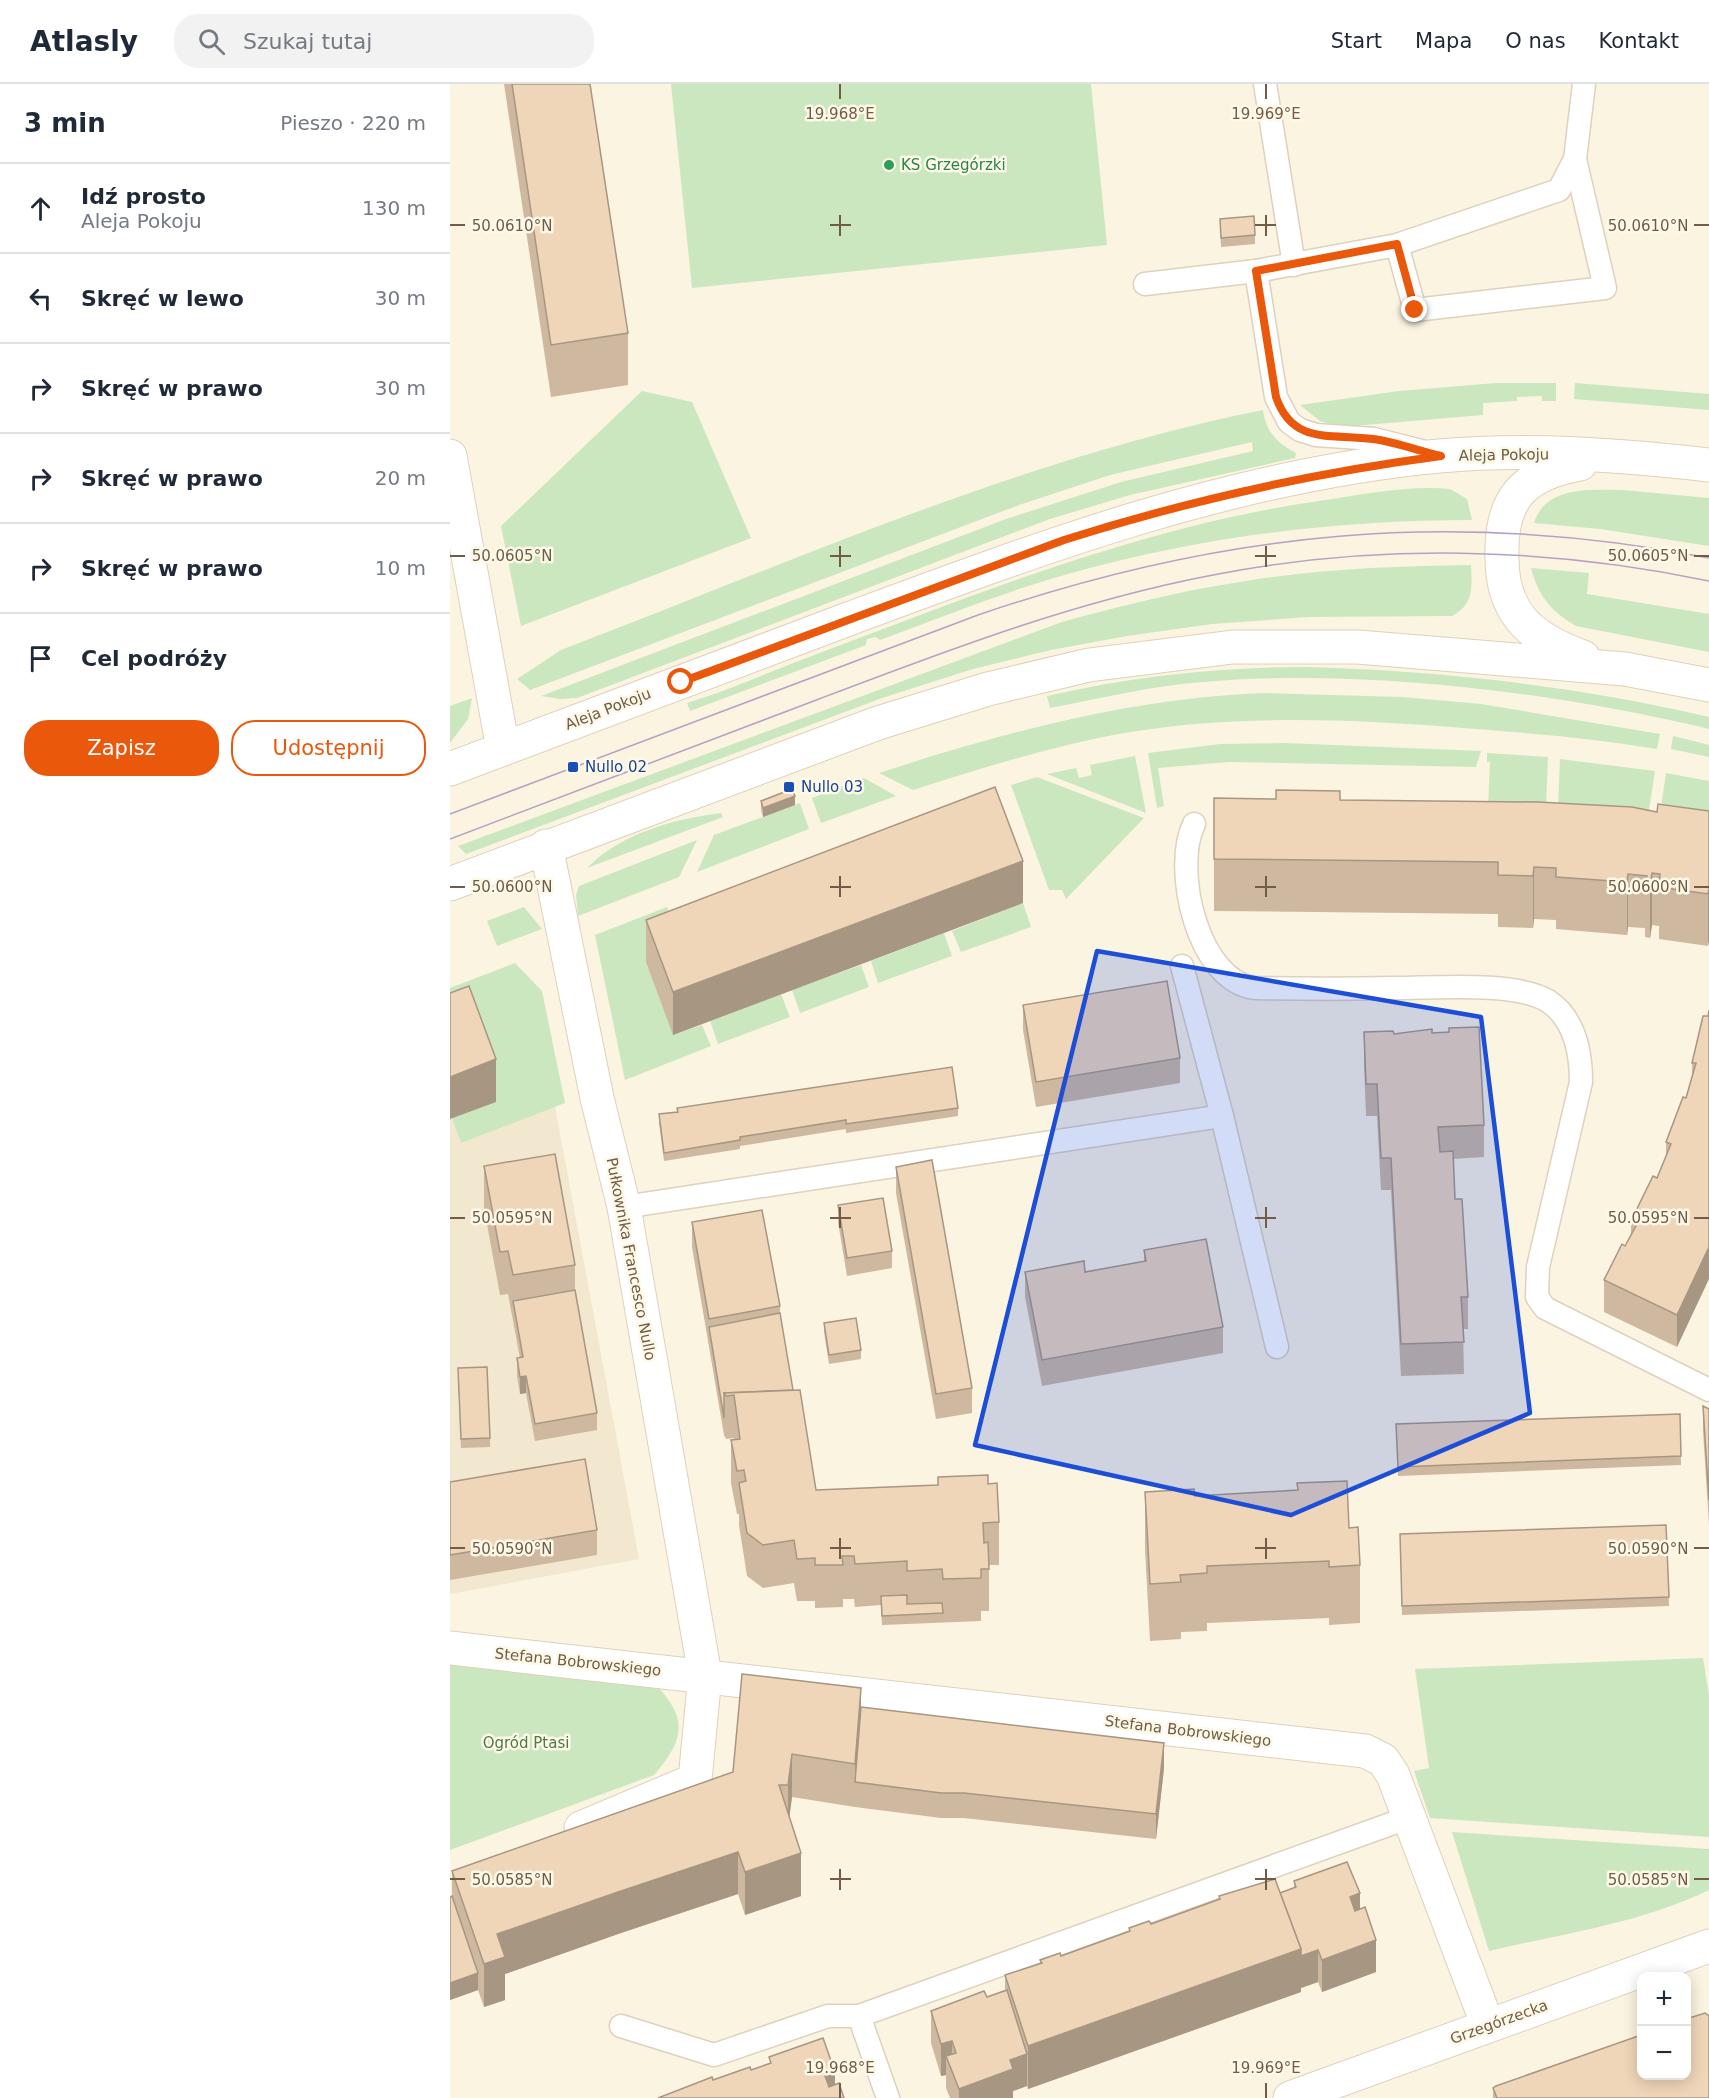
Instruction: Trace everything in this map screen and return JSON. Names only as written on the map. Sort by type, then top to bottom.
[{"type":"street","name":"Aleja Pokoju","points":[[450,769],[890,604],[1122,522],[1181,505],[1310,477],[1441,456],[1521,453],[1638,457],[1709,465]]},
{"type":"street","points":[[450,456],[503,749]]},
{"type":"street","points":[[1638,457],[1570,465],[1533,479],[1511,502],[1503,521],[1504,581],[1519,618],[1556,645],[1588,659],[1625,669],[1709,685]]},
{"type":"street","points":[[450,884],[878,723],[988,689],[1089,665],[1222,648],[1313,646],[1625,669]]},
{"type":"street","name":"Pułkownika Francesco Nullo","points":[[546,846],[597,1098],[624,1207],[705,1675]]},
{"type":"street","name":"Stefana Bobrowskiego","points":[[450,1648],[1365,1751],[1383,1760],[1393,1775],[1488,2026]]},
{"type":"street","points":[[549,1842],[695,1780],[705,1675]]},
{"type":"street","name":"Grzegórzecka","points":[[1290,2098],[1709,1946]]},
{"type":"lane","points":[[1265,84],[1294,265]]},
{"type":"lane","points":[[1397,244],[1415,310],[1605,288],[1575,159],[1584,84]]},
{"type":"lane","points":[[1145,284],[1294,265],[1397,244],[1559,190],[1575,159]]},
{"type":"lane","points":[[1256,271],[1276,397],[1280,409],[1289,422],[1300,430],[1316,435],[1374,439],[1441,456]]},
{"type":"lane","points":[[1194,824],[1189,835],[1185,859],[1191,904],[1214,961],[1232,982],[1256,988],[1478,988],[1531,993],[1550,1003],[1570,1024],[1581,1057],[1581,1082],[1538,1267],[1537,1297],[1545,1308],[1709,1390]]},
{"type":"lane","points":[[1182,966],[1222,1116],[1277,1347]]},
{"type":"lane","points":[[624,1207],[1222,1116]]},
{"type":"lane","points":[[621,2026],[714,2055],[828,2016],[859,2016],[1410,1817]]},
{"type":"lane","points":[[859,2016],[888,2098]]},
{"type":"highlighted area","points":[[1097,951],[1481,1017],[1530,1413],[1291,1515],[975,1445]]},
{"type":"shaded area","points":[[450,1003],[536,1004],[639,1559],[450,1594]]},
{"type":"green space","name":"KS Grzegórzki","points":[[671,84],[1091,84],[1107,245],[692,288]]},
{"type":"green space","points":[[1496,383],[1556,383],[1556,401],[1542,401],[1542,396],[1517,397],[1517,401],[1483,403],[1483,415],[1341,427],[1320,421],[1300,405],[1399,391]]},
{"type":"green space","points":[[1575,383],[1709,394],[1709,410],[1574,399]]},
{"type":"green space","points":[[642,391],[692,402],[751,538],[521,626],[501,526]]},
{"type":"green space","points":[[1263,410],[1270,431],[1278,441],[1296,453],[1295,458],[1130,495],[1050,519],[577,698],[560,699],[541,696],[1006,519],[1121,482],[1253,451],[1252,442],[1110,475],[1019,505],[530,690],[517,679],[561,650],[907,515],[1083,456],[1172,431]]},
{"type":"green space","points":[[1401,489],[1450,489],[1467,499],[1472,520],[1319,527],[1218,541],[1118,561],[1020,589],[880,640],[876,637],[867,639],[866,645],[690,711],[687,703],[940,607],[1127,544],[1254,512]]},
{"type":"green space","points":[[1584,490],[1623,490],[1709,498],[1709,546],[1600,529],[1534,523],[1548,502],[1559,496]]},
{"type":"green space","points":[[1471,565],[1471,588],[1468,601],[1459,612],[1452,616],[1309,617],[1212,624],[1051,650],[973,669],[882,698],[466,854],[458,846],[1062,622],[1172,594],[1297,574],[1413,566]]},
{"type":"green space","points":[[1531,568],[1589,573],[1587,594],[1709,614],[1709,652],[1576,626],[1547,602]]},
{"type":"green space","points":[[1308,667],[1459,676],[1560,689],[1709,717],[1709,729],[1587,704],[1523,694],[1392,681],[1264,678],[1203,682],[1146,689],[1050,708],[1047,696],[1112,683],[1177,674]]},
{"type":"green space","points":[[1265,693],[1403,697],[1481,704],[1660,734],[1657,749],[1560,736],[1421,725],[1293,720],[1208,723],[1124,733],[1070,744],[913,790],[879,773],[974,744],[1069,720],[1166,702]]},
{"type":"green space","points":[[472,698],[468,719],[450,743],[450,706]]},
{"type":"green space","points":[[1673,736],[1709,745],[1709,757],[1671,749]]},
{"type":"green space","points":[[1285,743],[1481,751],[1476,767],[1229,762],[1158,768],[1164,806],[1157,808],[1148,753],[1220,744]]},
{"type":"green space","points":[[1487,753],[1548,757],[1544,854],[1486,853],[1490,762],[1487,762]]},
{"type":"green space","points":[[1135,756],[1146,813],[1047,774],[1076,768],[1079,778],[1092,775],[1090,765]]},
{"type":"green space","points":[[1560,759],[1655,771],[1641,862],[1556,854]]},
{"type":"green space","points":[[1666,773],[1709,781],[1709,863],[1653,863]]},
{"type":"green space","points":[[1037,777],[1144,818],[1066,899],[1062,890],[1049,890],[1011,785]]},
{"type":"green space","points":[[864,778],[896,796],[821,823],[812,798]]},
{"type":"green space","points":[[800,803],[809,829],[697,872],[714,835]]},
{"type":"green space","points":[[721,813],[723,817],[587,868],[616,845],[649,830],[685,819]]},
{"type":"green space","points":[[697,840],[679,877],[578,916],[576,895],[579,886]]},
{"type":"green space","points":[[1023,903],[1031,927],[961,952],[952,931]]},
{"type":"green space","points":[[524,907],[542,929],[497,946],[487,921]]},
{"type":"green space","points":[[667,907],[682,948],[673,1035],[702,1025],[711,1046],[625,1080],[595,935]]},
{"type":"green space","points":[[944,933],[952,956],[878,983],[871,961]]},
{"type":"green space","points":[[515,963],[542,991],[565,1103],[461,1143],[452,1118],[450,988]]},
{"type":"green space","points":[[861,965],[869,987],[800,1013],[792,990]]},
{"type":"green space","points":[[781,994],[790,1017],[718,1044],[710,1021]]},
{"type":"green space","points":[[1703,1658],[1709,1695],[1709,1837],[1430,1818],[1414,1771],[1429,1768],[1415,1669]]},
{"type":"green space","name":"Ogród Ptasi","points":[[450,1663],[653,1682],[672,1706],[677,1717],[679,1728],[677,1739],[665,1762],[654,1775],[450,1850]]},
{"type":"green space","points":[[1452,1832],[1709,1849],[1709,1890],[1629,1919],[1489,1951]]},
{"type":"building","points":[[512,84],[590,84],[628,333],[551,345]]},
{"type":"building","points":[[1254,216],[1255,235],[1221,238],[1220,219]]},
{"type":"building","points":[[995,787],[1023,861],[673,992],[646,920]]},
{"type":"building","points":[[792,789],[795,796],[763,808],[761,801]]},
{"type":"building","points":[[1276,790],[1340,791],[1340,800],[1538,802],[1632,807],[1657,812],[1658,804],[1709,811],[1708,894],[1659,887],[1660,874],[1652,873],[1650,886],[1645,885],[1647,876],[1628,874],[1627,882],[1556,877],[1556,868],[1534,867],[1533,876],[1498,875],[1498,862],[1214,859],[1214,798],[1276,799]]},
{"type":"building","points":[[1167,981],[1180,1058],[1036,1082],[1023,1005]]},
{"type":"building","points":[[469,986],[496,1059],[450,1077],[450,993]]},
{"type":"building","points":[[1709,1010],[1709,1247],[1677,1315],[1604,1280],[1622,1244],[1625,1246],[1637,1224],[1631,1221],[1653,1176],[1657,1178],[1671,1144],[1666,1142],[1683,1097],[1686,1098],[1696,1063],[1692,1063],[1703,1016],[1708,1016]]},
{"type":"building","points":[[1479,1027],[1484,1125],[1438,1127],[1440,1152],[1453,1151],[1455,1199],[1462,1199],[1468,1297],[1461,1297],[1464,1342],[1401,1344],[1391,1158],[1381,1158],[1377,1084],[1366,1084],[1364,1032],[1393,1031],[1394,1034],[1432,1029],[1432,1033],[1449,1032],[1449,1028]]},
{"type":"building","points":[[952,1067],[958,1108],[846,1124],[846,1120],[740,1137],[740,1140],[664,1153],[659,1114],[678,1112],[677,1108]]},
{"type":"building","points":[[555,1154],[575,1265],[513,1275],[508,1251],[500,1252],[484,1166]]},
{"type":"building","points":[[932,1160],[972,1388],[936,1394],[896,1167]]},
{"type":"building","points":[[883,1198],[892,1251],[847,1258],[838,1205]]},
{"type":"building","points":[[762,1210],[780,1306],[709,1319],[692,1222]]},
{"type":"building","points":[[1206,1239],[1223,1327],[1042,1360],[1025,1272],[1084,1261],[1085,1272],[1146,1261],[1144,1250]]},
{"type":"building","points":[[575,1290],[597,1413],[535,1424],[526,1376],[520,1377],[517,1358],[523,1357],[513,1301]]},
{"type":"building","points":[[780,1313],[793,1390],[724,1393],[724,1418],[709,1327]]},
{"type":"building","points":[[856,1318],[861,1350],[829,1355],[824,1323]]},
{"type":"building","points":[[487,1367],[490,1438],[461,1439],[458,1368]]},
{"type":"building","points":[[800,1390],[816,1490],[938,1485],[938,1477],[988,1475],[988,1484],[997,1483],[999,1522],[983,1523],[984,1543],[988,1542],[989,1569],[981,1569],[981,1578],[943,1579],[942,1569],[907,1571],[907,1561],[855,1564],[854,1556],[842,1556],[843,1565],[815,1565],[815,1558],[797,1559],[794,1540],[763,1545],[747,1533],[739,1483],[746,1481],[744,1470],[737,1471],[731,1440],[740,1439],[734,1395],[726,1396],[724,1393]]},
{"type":"building","points":[[1703,1406],[1709,1409],[1709,1500]]},
{"type":"building","points":[[1680,1414],[1681,1456],[1398,1467],[1396,1424]]},
{"type":"building","points":[[585,1459],[597,1530],[450,1555],[450,1482]]},
{"type":"building","points":[[1347,1481],[1349,1528],[1358,1527],[1360,1565],[1329,1567],[1329,1561],[1207,1566],[1207,1573],[1180,1575],[1181,1582],[1150,1584],[1145,1492],[1194,1489],[1195,1496],[1298,1490],[1297,1483]]},
{"type":"building","points":[[1666,1525],[1669,1597],[1402,1606],[1400,1534]]},
{"type":"building","points":[[907,1595],[907,1604],[942,1603],[943,1613],[882,1616],[881,1596]]},
{"type":"building","points":[[742,1674],[861,1688],[855,1764],[792,1754],[788,1785],[779,1785],[801,1853],[745,1872],[738,1852],[497,1934],[505,1957],[484,1964],[452,1871],[733,1772]]},
{"type":"building","points":[[861,1707],[1164,1743],[1156,1814],[964,1793],[941,1793],[855,1782]]},
{"type":"building","points":[[1347,1862],[1360,1893],[1350,1897],[1355,1911],[1365,1907],[1376,1940],[1322,1960],[1318,1950],[1301,1956],[1301,1949],[1280,1893],[1296,1887],[1294,1881]]},
{"type":"building","points":[[1275,1879],[1301,1949],[1028,2046],[1005,1975],[1042,1963],[1040,1960],[1060,1953],[1061,1956],[1130,1931],[1129,1928],[1149,1921],[1151,1924],[1220,1899],[1219,1896]]},
{"type":"building","points":[[452,1896],[478,1973],[450,1983],[450,1897]]},
{"type":"building","points":[[1007,1990],[1027,2054],[1010,2060],[1013,2069],[959,2089],[946,2056],[956,2053],[952,2041],[941,2044],[931,2011],[984,1991],[987,1997]]},
{"type":"building","points":[[1705,2013],[1709,2016],[1709,2098],[1497,2098],[1493,2088],[1637,2036],[1637,2080],[1691,2080],[1691,2017]]},
{"type":"building","points":[[823,2038],[835,2072],[825,2076],[829,2087],[839,2083],[844,2098],[658,2098],[712,2077],[713,2080],[750,2067],[751,2070],[771,2063],[769,2057]]},
{"type":"tram line","points":[[450,814],[978,615],[1069,586],[1160,564],[1249,547],[1339,536],[1430,532],[1521,534],[1614,543],[1709,558]]},
{"type":"tram line","points":[[450,839],[1013,628],[1112,598],[1213,575],[1336,558],[1461,553],[1586,561],[1709,581]]},
{"type":"place","name":"KS Grzegórzki","points":[[889,165]]},
{"type":"place","name":"Nullo 02","points":[[573,767]]},
{"type":"place","name":"Nullo 03","points":[[789,787]]},
{"type":"route","points":[[681,682],[1064,540],[1122,522],[1181,505],[1310,477],[1441,456],[1374,439],[1316,435],[1300,430],[1289,422],[1280,409],[1276,397],[1256,271],[1397,244],[1415,310]]}]
